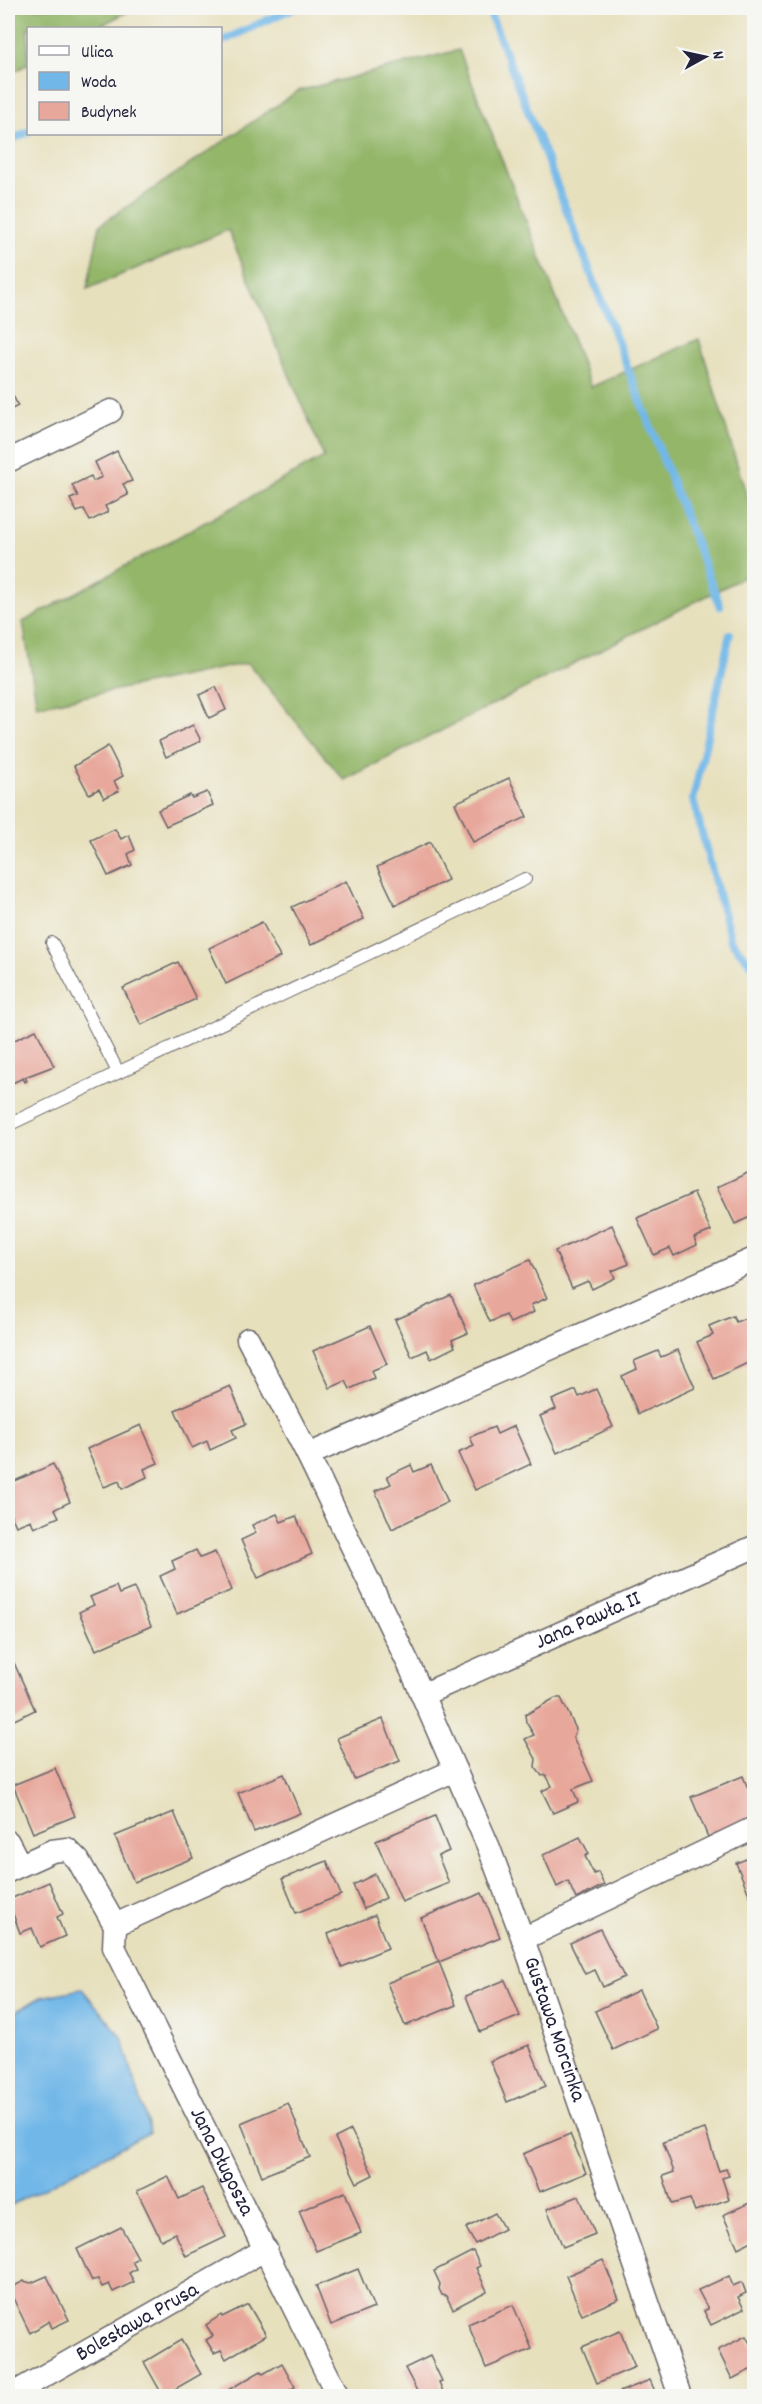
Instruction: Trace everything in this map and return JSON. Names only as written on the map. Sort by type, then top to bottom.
[{"type":"street","points":[[8,461],[111,411]]},
{"type":"street","points":[[308,1455],[754,1259]]},
{"type":"street","name":"Gustawa Morcinka","points":[[248,1339],[308,1455],[411,1669],[489,1848],[523,1939],[681,2397]]},
{"type":"street","name":"Jana Pawła II","points":[[422,1695],[754,1546]]},
{"type":"street","points":[[115,1925],[455,1770]]},
{"type":"street","points":[[523,1939],[754,1828]]},
{"type":"street","points":[[8,1842],[14,1868]]},
{"type":"street","name":"Jana Długosza","points":[[14,1868],[51,1851],[67,1850],[78,1860],[115,1925],[114,1947],[266,2249],[336,2392],[335,2397]]},
{"type":"street","name":"Bolesława Prusa","points":[[9,2397],[266,2249]]},
{"type":"lane","points":[[8,1125],[525,879]]},
{"type":"lane","points":[[52,943],[118,1072]]},
{"type":"green space","points":[[8,8],[135,8],[98,27],[27,27],[27,65],[8,75]]},
{"type":"green space","points":[[459,50],[591,387],[699,339],[754,520],[754,572],[344,780],[248,663],[37,706],[23,622],[324,457],[228,230],[87,289],[100,225],[298,91]]},
{"type":"water","points":[[82,1989],[122,2037],[150,2132],[8,2207],[8,2016],[41,1997]]},
{"type":"building","points":[[8,385],[18,406],[8,411]]},
{"type":"building","points":[[117,451],[132,481],[123,484],[128,495],[105,506],[108,512],[90,521],[84,509],[77,512],[70,499],[78,496],[72,485],[91,476],[93,481],[102,477],[95,462]]},
{"type":"building","points":[[216,687],[226,710],[209,718],[199,695]]},
{"type":"building","points":[[193,725],[201,741],[166,757],[159,741]]},
{"type":"building","points":[[108,746],[123,776],[114,781],[119,791],[104,798],[99,789],[89,794],[74,766]]},
{"type":"building","points":[[509,778],[527,817],[473,842],[455,803]]},
{"type":"building","points":[[207,792],[213,805],[166,826],[158,810],[190,795],[192,798]]},
{"type":"building","points":[[115,829],[121,839],[129,835],[135,850],[128,854],[132,865],[108,876],[91,840]]},
{"type":"building","points":[[430,842],[448,880],[395,905],[377,867]]},
{"type":"building","points":[[346,881],[364,919],[311,945],[292,907]]},
{"type":"building","points":[[262,922],[280,957],[226,984],[209,948]]},
{"type":"building","points":[[178,962],[196,999],[141,1025],[123,988]]},
{"type":"building","points":[[36,1030],[54,1066],[25,1077],[27,1081],[25,1082],[23,1078],[8,1085],[8,1043]]},
{"type":"building","points":[[754,1170],[754,1225],[750,1217],[735,1224],[717,1187]]},
{"type":"building","points":[[694,1193],[711,1231],[694,1238],[697,1245],[674,1256],[670,1248],[654,1255],[637,1218]]},
{"type":"building","points":[[612,1225],[629,1264],[612,1271],[615,1278],[592,1289],[588,1281],[572,1288],[555,1251]]},
{"type":"building","points":[[530,1260],[547,1298],[531,1305],[534,1312],[510,1323],[506,1315],[490,1322],[473,1285]]},
{"type":"building","points":[[451,1295],[468,1333],[452,1340],[455,1347],[431,1359],[427,1350],[412,1357],[395,1320]]},
{"type":"building","points":[[753,1315],[754,1360],[714,1379],[697,1342],[713,1335],[709,1326],[733,1316],[736,1322]]},
{"type":"building","points":[[370,1326],[387,1364],[371,1371],[374,1378],[350,1389],[346,1381],[330,1388],[313,1351]]},
{"type":"building","points":[[678,1350],[695,1388],[638,1414],[622,1376],[637,1369],[634,1361],[658,1351],[661,1357]]},
{"type":"building","points":[[230,1386],[246,1424],[232,1430],[236,1438],[210,1450],[207,1441],[192,1448],[175,1410]]},
{"type":"building","points":[[596,1389],[613,1427],[557,1453],[540,1416],[556,1409],[552,1400],[576,1390],[579,1397]]},
{"type":"building","points":[[141,1425],[158,1463],[144,1469],[147,1477],[122,1489],[119,1481],[104,1487],[87,1449]]},
{"type":"building","points":[[514,1426],[531,1464],[475,1490],[458,1453],[474,1446],[470,1437],[494,1427],[497,1434]]},
{"type":"building","points":[[53,1464],[70,1502],[55,1509],[59,1517],[34,1528],[31,1520],[16,1526],[8,1508],[8,1484]]},
{"type":"building","points":[[411,1465],[414,1472],[431,1465],[448,1502],[392,1529],[375,1491],[391,1484],[387,1476]]},
{"type":"building","points":[[277,1514],[281,1522],[296,1516],[312,1554],[258,1578],[241,1540],[256,1533],[252,1525]]},
{"type":"building","points":[[196,1550],[200,1558],[215,1552],[232,1590],[177,1614],[160,1576],[175,1569],[172,1561]]},
{"type":"building","points":[[116,1586],[119,1594],[134,1588],[151,1626],[96,1650],[79,1612],[94,1605],[90,1597]]},
{"type":"building","points":[[11,1656],[35,1710],[8,1723],[8,1658]]},
{"type":"building","points":[[555,1698],[561,1698],[576,1729],[573,1737],[593,1781],[573,1789],[578,1802],[553,1813],[542,1791],[552,1786],[546,1775],[542,1776],[535,1767],[536,1759],[525,1739],[534,1735],[526,1722],[525,1715]]},
{"type":"building","points":[[383,1719],[400,1761],[354,1779],[337,1738]]},
{"type":"building","points":[[55,1768],[75,1816],[33,1833],[13,1785]]},
{"type":"building","points":[[284,1774],[300,1813],[254,1832],[238,1793]]},
{"type":"building","points":[[743,1776],[754,1804],[754,1818],[708,1837],[691,1797]]},
{"type":"building","points":[[174,1812],[193,1858],[134,1882],[115,1836]]},
{"type":"building","points":[[435,1816],[449,1851],[438,1856],[449,1883],[402,1902],[376,1841]]},
{"type":"building","points":[[580,1837],[589,1854],[585,1856],[594,1874],[598,1872],[604,1885],[576,1899],[568,1881],[557,1887],[543,1855]]},
{"type":"building","points":[[754,1856],[754,1897],[751,1899],[736,1863]]},
{"type":"building","points":[[327,1861],[341,1895],[296,1913],[282,1879]]},
{"type":"building","points":[[375,1874],[386,1898],[364,1909],[353,1885]]},
{"type":"building","points":[[49,1882],[63,1914],[57,1917],[65,1936],[40,1947],[32,1928],[20,1933],[8,1900]]},
{"type":"building","points":[[482,1893],[500,1937],[439,1962],[421,1918]]},
{"type":"building","points":[[375,1915],[388,1948],[342,1967],[328,1934]]},
{"type":"building","points":[[600,1929],[624,1977],[603,1987],[595,1970],[585,1974],[570,1943]]},
{"type":"building","points":[[439,1962],[456,2005],[405,2026],[387,1983]]},
{"type":"building","points":[[505,1980],[520,2016],[480,2032],[466,1996]]},
{"type":"building","points":[[639,1990],[657,2029],[613,2050],[595,2011]]},
{"type":"building","points":[[529,2045],[546,2086],[507,2102],[490,2061]]},
{"type":"building","points":[[288,2103],[310,2157],[262,2176],[241,2123]]},
{"type":"building","points":[[705,2129],[719,2171],[726,2169],[729,2176],[722,2178],[729,2199],[695,2211],[690,2199],[672,2204],[663,2176],[674,2172],[663,2142]]},
{"type":"building","points":[[351,2130],[373,2175],[357,2183],[335,2138]]},
{"type":"building","points":[[570,2134],[586,2173],[539,2192],[523,2154]]},
{"type":"building","points":[[168,2176],[179,2199],[202,2188],[226,2237],[186,2256],[175,2233],[161,2240],[137,2191]]},
{"type":"building","points":[[345,2192],[361,2233],[316,2251],[299,2211]]},
{"type":"building","points":[[579,2196],[595,2234],[563,2247],[547,2209]]},
{"type":"building","points":[[754,2201],[754,2240],[738,2248],[723,2215]]},
{"type":"building","points":[[495,2213],[504,2229],[475,2244],[466,2228]]},
{"type":"building","points":[[121,2227],[138,2258],[132,2261],[136,2269],[129,2273],[134,2282],[113,2292],[109,2284],[102,2287],[98,2279],[92,2281],[77,2249]]},
{"type":"building","points":[[473,2251],[480,2266],[476,2268],[487,2291],[453,2309],[439,2289],[440,2284],[434,2271]]},
{"type":"building","points":[[603,2260],[619,2299],[582,2315],[566,2276]]},
{"type":"building","points":[[358,2269],[374,2308],[331,2325],[316,2286]]},
{"type":"building","points":[[47,2276],[69,2320],[52,2328],[49,2321],[30,2333],[11,2294],[14,2286],[24,2281],[31,2283]]},
{"type":"building","points":[[729,2276],[733,2286],[742,2282],[746,2293],[738,2297],[744,2309],[711,2325],[704,2311],[708,2309],[698,2290]]},
{"type":"building","points":[[248,2304],[266,2335],[226,2359],[221,2350],[214,2353],[206,2340],[213,2336],[206,2325],[221,2315],[222,2317]]},
{"type":"building","points":[[513,2305],[532,2349],[486,2368],[468,2324]]},
{"type":"building","points":[[620,2331],[635,2367],[597,2383],[582,2347]]},
{"type":"building","points":[[746,2336],[754,2348],[754,2368],[732,2379],[718,2350]]},
{"type":"building","points":[[181,2340],[201,2374],[163,2396],[144,2362]]},
{"type":"building","points":[[430,2356],[442,2381],[439,2382],[445,2396],[405,2396],[417,2391],[405,2368]]},
{"type":"building","points":[[282,2363],[295,2387],[279,2396],[221,2396],[261,2371],[263,2374]]},
{"type":"building","points":[[650,2380],[657,2396],[609,2396]]},
{"type":"waterway","points":[[222,41],[293,8]]},
{"type":"waterway","points":[[488,8],[720,606]]},
{"type":"waterway","points":[[8,141],[27,132]]},
{"type":"waterway","points":[[730,634],[693,800],[731,941],[754,967]]}]
